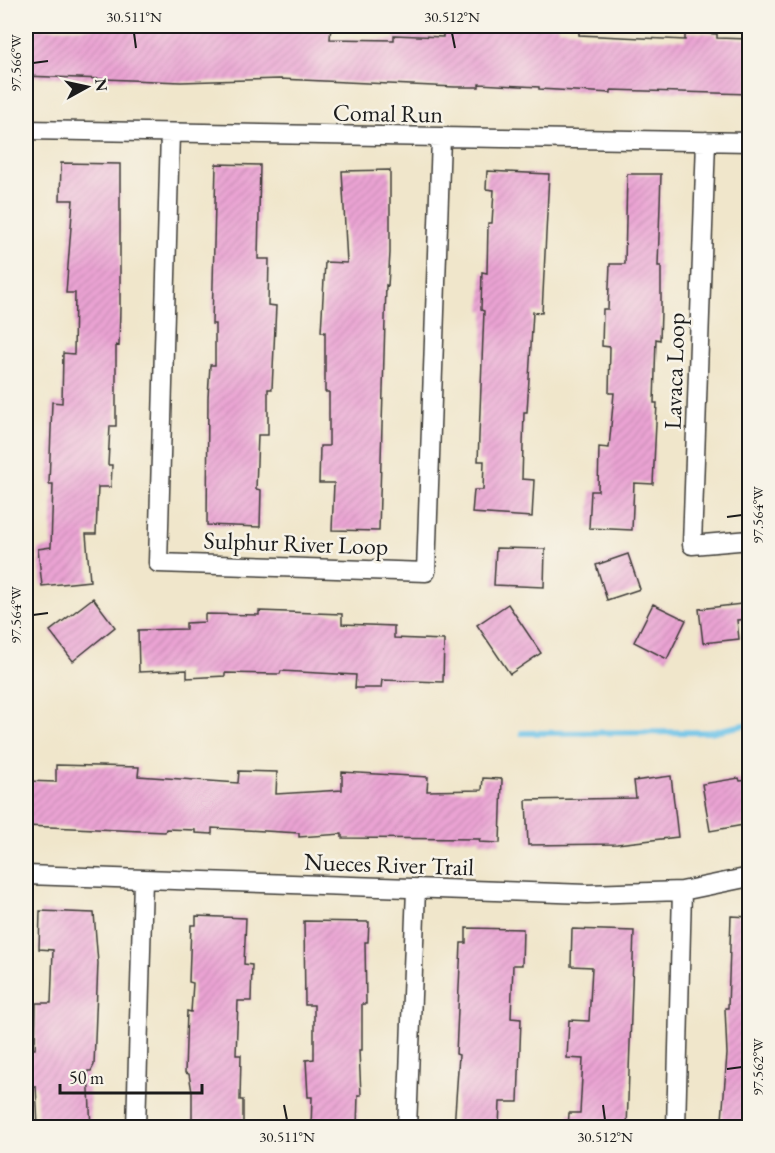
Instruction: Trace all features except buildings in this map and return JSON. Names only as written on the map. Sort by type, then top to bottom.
[{"type":"street","name":"Comal Run","points":[[26,130],[750,142]]},
{"type":"street","name":"Sulphur River Loop","points":[[170,133],[158,563],[426,572],[441,138]]},
{"type":"street","name":"Lavaca Loop","points":[[706,141],[692,545],[750,540]]},
{"type":"street","name":"Nueces River Trail","points":[[26,874],[143,880],[597,894],[682,891],[750,877]]},
{"type":"street","points":[[136,1128],[143,880]]},
{"type":"street","points":[[407,1128],[416,889]]},
{"type":"street","points":[[676,1128],[682,891]]},
{"type":"waterway","points":[[522,733],[710,732],[750,724]]}]
